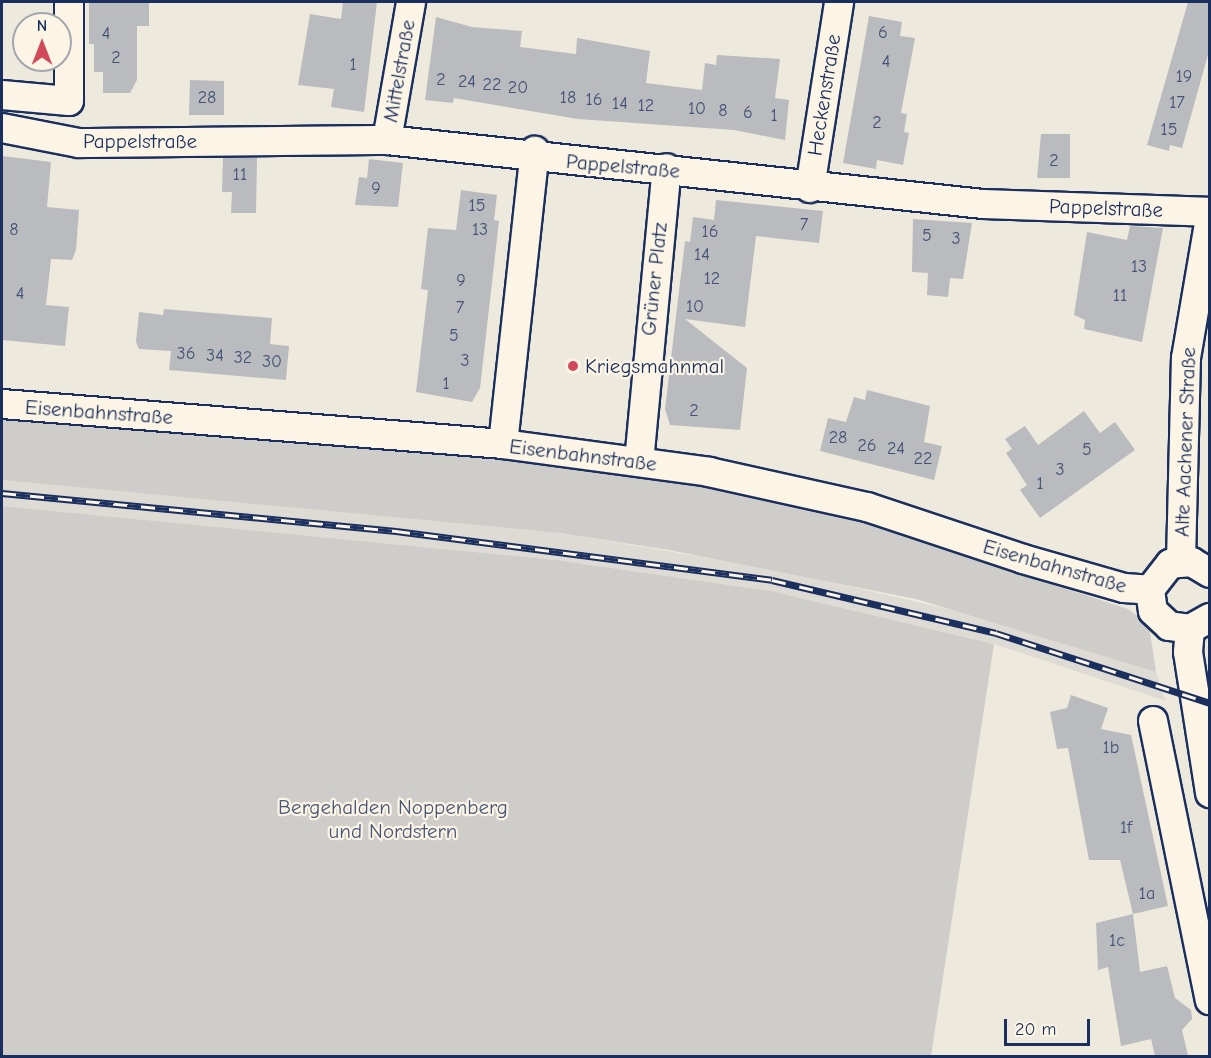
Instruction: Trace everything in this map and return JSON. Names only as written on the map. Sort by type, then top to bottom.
[{"type":"street","points":[[2,94],[69,101],[69,2]]},
{"type":"street","name":"Mittelstraße","points":[[387,140],[411,2]]},
{"type":"street","name":"Heckenstraße","points":[[810,188],[839,2]]},
{"type":"street","name":"Pappelstraße","points":[[2,128],[79,142],[387,140],[534,152],[555,160],[644,171],[667,168],[810,188],[983,204],[1209,212]]},
{"type":"street","points":[[503,444],[534,152]]},
{"type":"street","name":"Grüner Platz","points":[[639,462],[667,168]]},
{"type":"street","name":"Alte Aachener Straße","points":[[1182,561],[1209,217]]},
{"type":"street","name":"Eisenbahnstraße","points":[[2,404],[503,444],[639,462],[867,507],[1045,566],[1150,590]]},
{"type":"street","points":[[1209,573],[1182,561],[1160,570],[1150,590],[1160,620],[1200,623],[1188,652],[1209,793]]},
{"type":"street","points":[[1153,721],[1209,1000]]},
{"type":"shaded area","points":[[2,480],[560,533],[775,569],[995,620],[1156,672],[1166,701],[994,644],[771,591],[556,560],[2,506]]},
{"type":"green space","points":[[2,418],[499,454],[714,487],[831,512],[1128,609],[1149,625],[1156,672],[916,599],[669,550],[560,533],[2,480]]},
{"type":"green space","name":"Bergehalden Noppenberg und Nordstern","points":[[2,506],[556,560],[771,591],[994,644],[931,1056],[2,1056]]},
{"type":"building","points":[[89,2],[149,3],[149,26],[137,26],[137,80],[130,93],[103,93],[103,72],[94,72],[94,44],[89,44]]},
{"type":"building","points":[[343,2],[377,2],[364,112],[331,107],[334,89],[298,85],[310,14],[341,19]]},
{"type":"building","points":[[1188,2],[1209,2],[1209,51],[1182,148],[1170,145],[1169,151],[1147,145]]},
{"type":"building","points":[[869,16],[902,22],[900,36],[915,38],[901,113],[907,114],[904,132],[909,133],[903,165],[877,160],[876,169],[843,163]]},
{"type":"building","points":[[436,17],[472,27],[522,31],[520,47],[576,54],[577,38],[650,51],[646,83],[702,90],[705,63],[716,65],[717,55],[780,59],[775,98],[789,100],[785,140],[734,130],[578,119],[454,98],[453,103],[425,100]]},
{"type":"building","points":[[190,80],[224,81],[224,115],[189,115]]},
{"type":"building","points":[[1041,134],[1070,134],[1070,178],[1037,178]]},
{"type":"building","points":[[2,156],[51,162],[47,207],[79,210],[76,250],[72,260],[51,259],[46,305],[69,307],[65,346],[2,340]]},
{"type":"building","points":[[223,158],[257,158],[256,213],[231,213],[232,192],[222,192]]},
{"type":"building","points":[[369,159],[403,163],[398,207],[355,205],[359,177],[367,178]]},
{"type":"building","points":[[461,190],[497,195],[494,220],[499,221],[480,388],[472,402],[416,392],[428,290],[421,289],[428,228],[456,230]]},
{"type":"building","points":[[716,200],[823,211],[819,243],[756,236],[745,327],[685,319],[747,368],[740,430],[670,425],[665,409],[685,241],[690,242],[693,217],[714,220]]},
{"type":"building","points":[[913,219],[972,223],[963,279],[950,278],[948,297],[927,295],[928,273],[912,272]]},
{"type":"building","points":[[1130,226],[1163,228],[1142,342],[1084,329],[1085,320],[1074,315],[1087,232],[1127,240]]},
{"type":"building","points":[[164,309],[272,318],[270,344],[289,346],[286,380],[169,370],[171,351],[139,349],[136,342],[139,312],[163,315]]},
{"type":"building","points":[[867,390],[930,406],[924,442],[942,446],[934,480],[820,451],[828,418],[846,422],[854,397],[865,400]]},
{"type":"building","points":[[1084,411],[1100,433],[1115,422],[1135,450],[1040,518],[1020,490],[1027,485],[1006,453],[1012,449],[1005,439],[1025,426],[1038,445]]},
{"type":"building","points":[[1071,695],[1108,708],[1101,729],[1131,735],[1168,906],[1133,914],[1120,860],[1089,860],[1068,748],[1057,749],[1050,712],[1067,708]]},
{"type":"building","points":[[1133,914],[1140,972],[1167,966],[1175,998],[1191,1010],[1192,1019],[1182,1030],[1188,1056],[1155,1056],[1151,1039],[1121,1046],[1108,967],[1098,970],[1096,923]]},
{"type":"railway","points":[[2,493],[396,531],[772,580],[996,633],[1210,703]]},
{"type":"place","name":"Kriegsmahnmal","points":[[573,366]]}]
